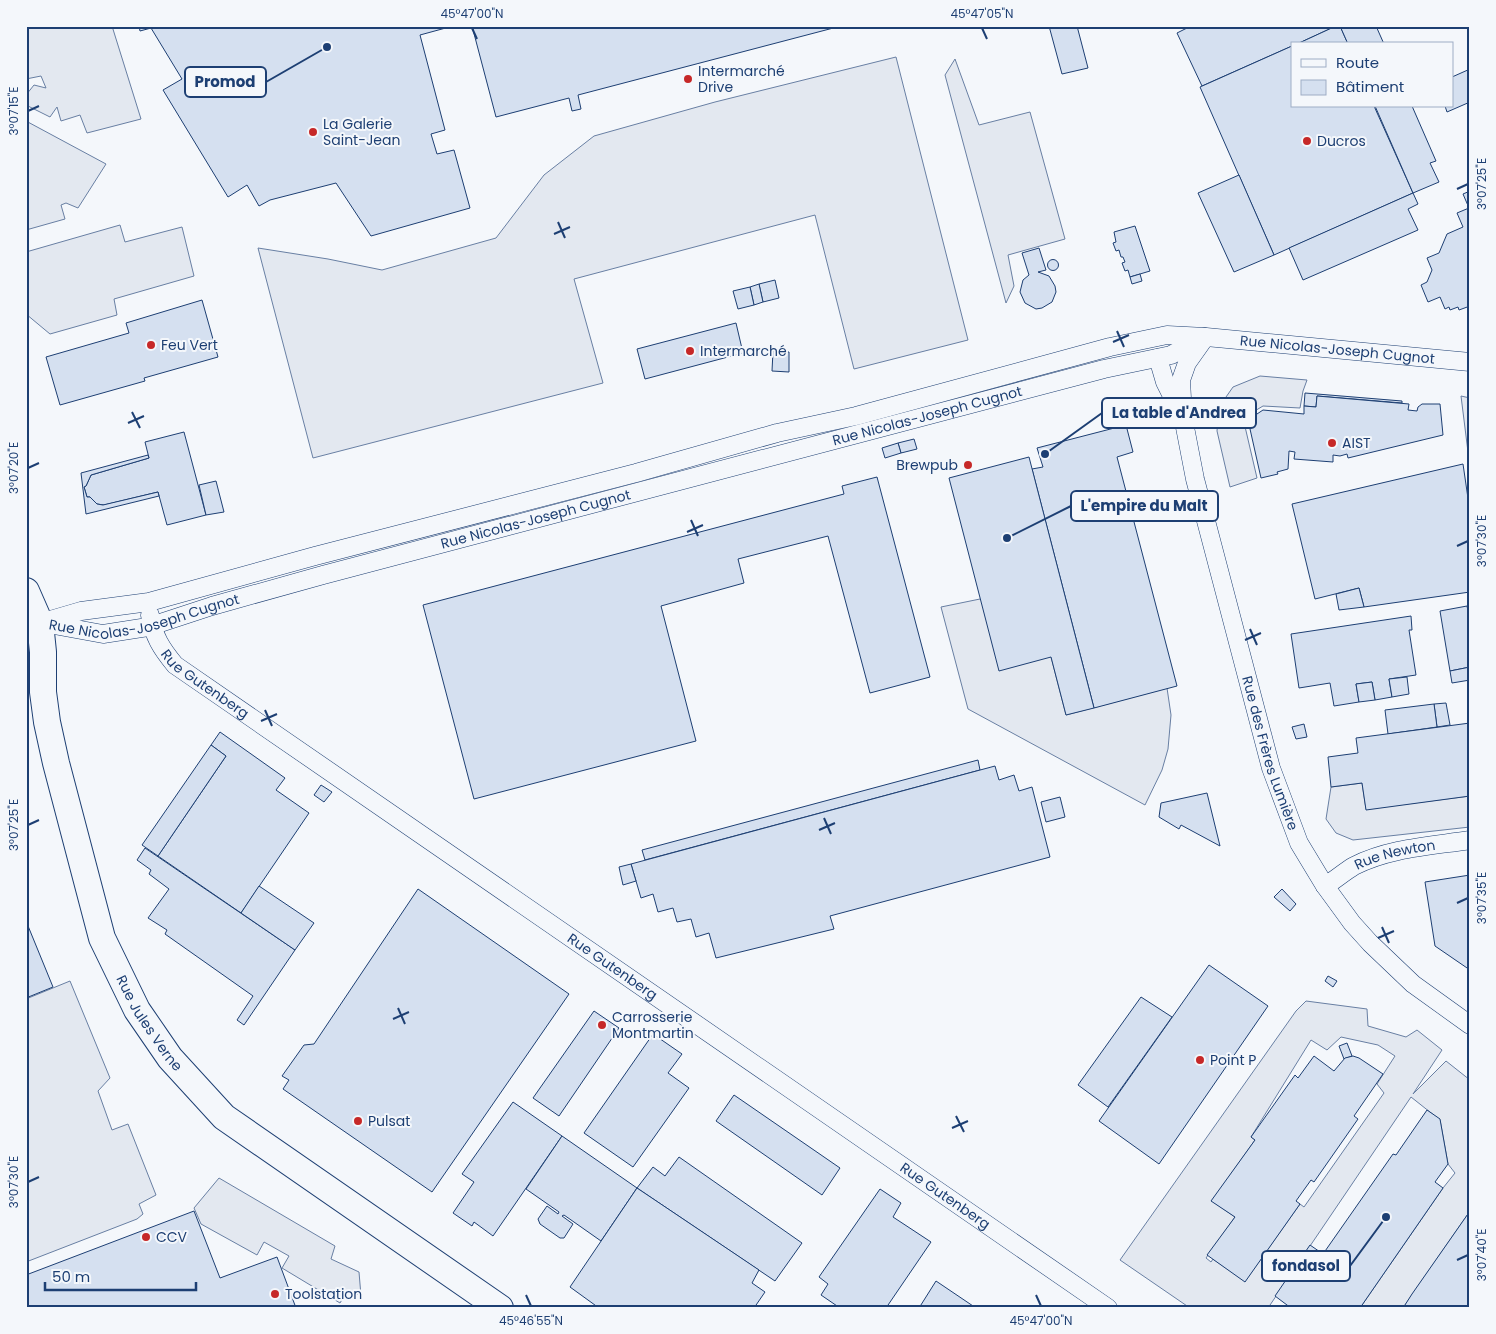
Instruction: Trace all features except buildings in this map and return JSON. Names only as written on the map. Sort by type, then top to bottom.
[{"type":"main road","name":"Rue Jules Verne","points":[[26,591],[40,623],[43,652],[43,692],[47,722],[102,938],[137,1010],[170,1058],[224,1117],[500,1308]]},
{"type":"street","name":"Rue Nicolas-Joseph Cugnot","points":[[40,623],[81,610],[148,602],[315,556],[636,473],[777,433],[856,416],[1110,347],[1167,335],[1470,362]]},
{"type":"street","name":"Rue Nicolas-Joseph Cugnot","points":[[40,623],[103,634],[152,626],[212,606],[348,568],[1104,369],[1171,355],[1206,337]]},
{"type":"street","name":"Rue des Frères Lumière","points":[[1206,337],[1188,363],[1181,380],[1183,417],[1195,479],[1271,768],[1299,843],[1352,924],[1406,978],[1470,1025]]},
{"type":"street","name":"Rue des Frères Lumière","points":[[1158,358],[1165,382],[1183,417]]},
{"type":"street","name":"Rue Gutenberg","points":[[148,602],[152,626],[159,645],[175,665],[1108,1308]]},
{"type":"street","name":"Rue Newton","points":[[1326,886],[1354,866],[1379,856],[1408,849],[1470,840]]},
{"type":"shaded area","points":[[26,26],[112,26],[141,119],[87,133],[80,115],[61,121],[57,107],[50,117],[26,105],[26,95],[34,85],[46,88],[41,76],[26,79]]},
{"type":"shaded area","points":[[896,57],[968,340],[854,369],[815,215],[574,279],[603,383],[313,458],[258,248],[382,270],[496,238],[544,175],[594,136],[715,102]]},
{"type":"shaded area","points":[[955,59],[979,125],[1030,112],[1065,239],[1008,255],[1014,286],[1006,303],[945,75]]},
{"type":"shaded area","points":[[26,121],[106,164],[78,208],[66,203],[61,205],[65,219],[26,230]]},
{"type":"shaded area","points":[[120,225],[125,242],[182,227],[194,276],[114,299],[117,315],[50,334],[26,314],[26,252]]},
{"type":"shaded area","points":[[1260,376],[1307,380],[1300,408],[1263,406],[1243,418],[1257,478],[1230,487],[1217,431],[1219,407],[1233,387]]},
{"type":"shaded area","points":[[1461,396],[1470,398],[1470,468]]},
{"type":"shaded area","points":[[980,599],[1050,653],[1066,715],[1167,688],[1171,715],[1168,749],[1162,770],[1145,805],[968,709],[941,607]]},
{"type":"shaded area","points":[[1362,783],[1366,809],[1470,796],[1470,827],[1353,840],[1336,833],[1326,819],[1331,787]]},
{"type":"shaded area","points":[[70,981],[110,1078],[98,1091],[112,1130],[128,1124],[156,1195],[139,1204],[143,1214],[137,1219],[26,1262],[26,999]]},
{"type":"shaded area","points":[[1306,1001],[1367,1009],[1368,1026],[1406,1037],[1417,1030],[1442,1050],[1413,1094],[1446,1061],[1470,1080],[1470,1211],[1403,1308],[1360,1308],[1455,1173],[1448,1164],[1440,1120],[1411,1097],[1268,1308],[1190,1308],[1120,1260],[1296,1011]],"holes":[[[1341,1037],[1378,1045],[1395,1056],[1377,1084],[1384,1093],[1304,1207],[1300,1204],[1245,1281],[1213,1259],[1211,1262],[1206,1258],[1235,1217],[1212,1201],[1255,1140],[1251,1137],[1311,1040],[1327,1050]]]},
{"type":"shaded area","points":[[219,1178],[335,1246],[331,1259],[359,1272],[361,1296],[348,1290],[340,1303],[282,1268],[289,1256],[264,1242],[257,1255],[201,1224],[194,1208]]},
{"type":"place","name":"Promod","points":[[327,47]]},
{"type":"place","name":"Intermarché Drive","points":[[688,79]]},
{"type":"place","name":"La Galerie Saint-Jean","points":[[313,132]]},
{"type":"place","name":"Ducros","points":[[1307,141]]},
{"type":"place","name":"Feu Vert","points":[[151,345]]},
{"type":"place","name":"Intermarché","points":[[690,351]]},
{"type":"place","name":"AIST","points":[[1332,443]]},
{"type":"place","name":"La table d'Andrea","points":[[1045,454]]},
{"type":"place","name":"Brewpub","points":[[968,465]]},
{"type":"place","name":"L'empire du Malt","points":[[1007,538]]},
{"type":"place","name":"Carrosserie Montmartin","points":[[602,1025]]},
{"type":"place","name":"Point P","points":[[1200,1060]]},
{"type":"place","name":"Pulsat","points":[[358,1121]]},
{"type":"place","name":"fondasol","points":[[1386,1217]]},
{"type":"place","name":"CCV","points":[[146,1237]]},
{"type":"place","name":"Toolstation","points":[[275,1294]]}]
